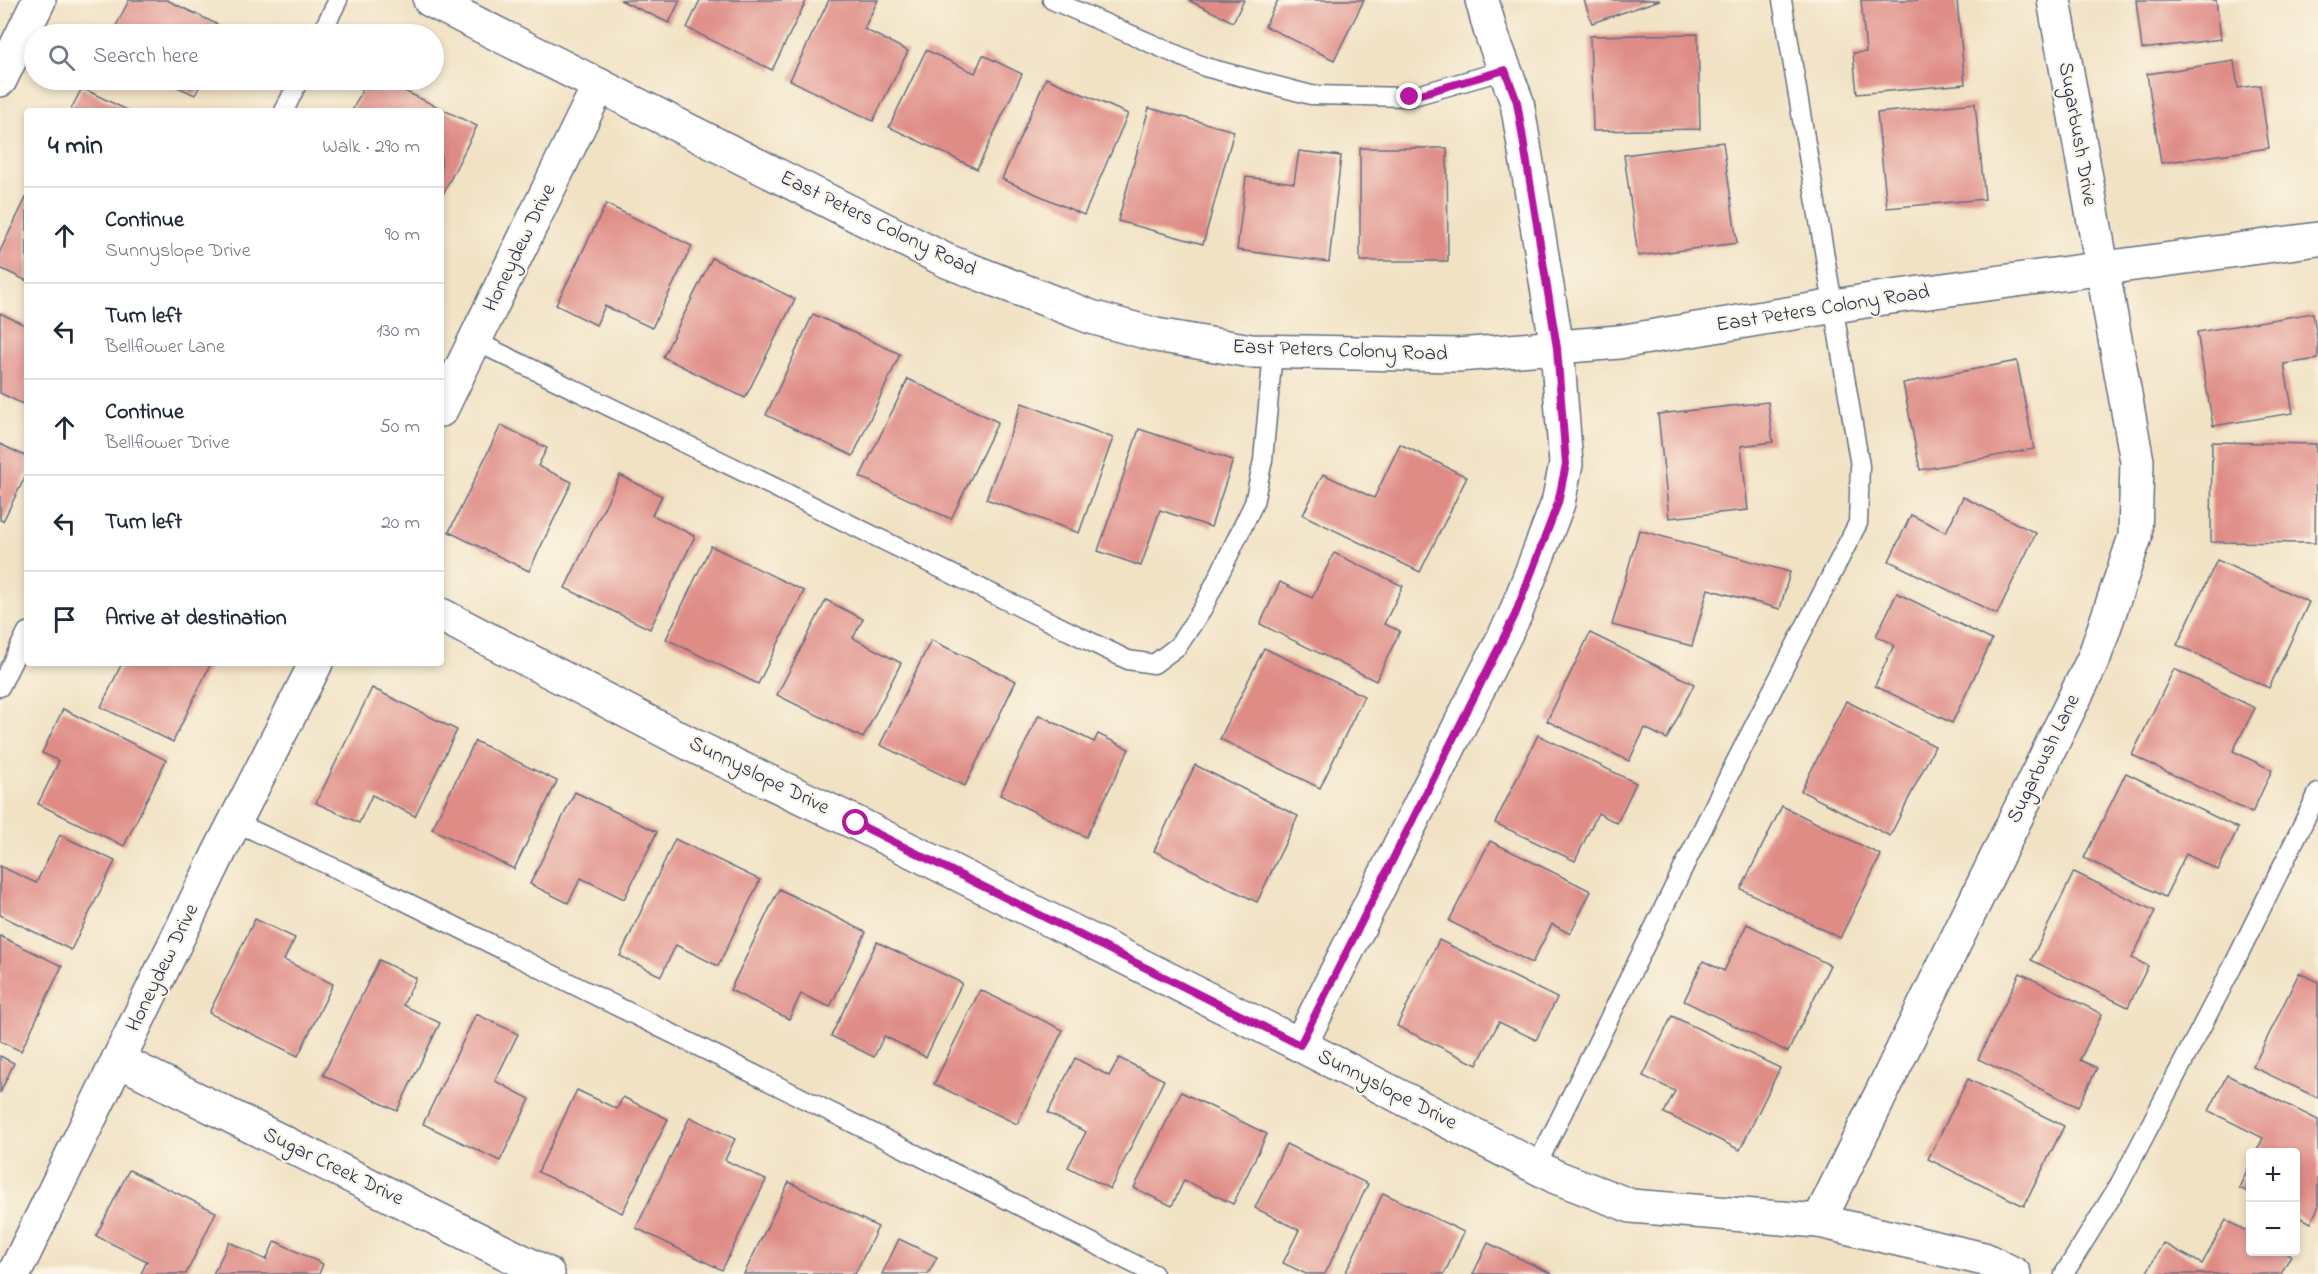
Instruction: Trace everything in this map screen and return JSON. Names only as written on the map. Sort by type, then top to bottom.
[{"type":"street","points":[[27,24],[39,0]]},
{"type":"street","name":"East Peters Colony Road","points":[[430,0],[947,261],[1091,317],[1145,332],[1251,351],[1458,355],[1619,342],[1832,307],[2101,267],[2318,239]]},
{"type":"street","points":[[1300,1045],[1515,615],[1558,503],[1566,464],[1557,348],[1517,102],[1491,33],[1482,0]]},
{"type":"street","name":"Sugarbush Drive","points":[[2054,0],[2101,267]]},
{"type":"street","points":[[0,80],[24,31]]},
{"type":"street","name":"Honeydew Drive","points":[[444,404],[599,85]]},
{"type":"street","name":"Sugarbush Lane","points":[[1819,1221],[2094,658],[2135,537],[2137,461],[2101,267]]},
{"type":"street","name":"Sunnyslope Drive","points":[[444,617],[698,747],[867,828],[1300,1045],[1556,1177],[1630,1206],[1819,1221],[1984,1259],[2014,1274]]},
{"type":"street","name":"Honeydew Drive","points":[[14,1274],[235,822],[314,666]]},
{"type":"street","name":"Sugar Creek Drive","points":[[118,1060],[548,1274]]},
{"type":"lane","points":[[326,24],[338,0]]},
{"type":"lane","points":[[1052,0],[1205,67],[1311,95],[1410,97],[1505,70]]},
{"type":"lane","points":[[1536,1167],[1730,774],[1858,523],[1860,466],[1782,0]]},
{"type":"lane","points":[[285,108],[294,90]]},
{"type":"lane","points":[[475,341],[1128,660],[1154,664],[1178,646],[1203,608],[1254,503],[1263,460],[1273,351]]},
{"type":"lane","points":[[0,687],[24,638]]},
{"type":"lane","points":[[2064,1274],[2119,1185],[2232,968],[2318,794]]},
{"type":"lane","points":[[235,822],[378,888],[1154,1274]]},
{"type":"building","points":[[129,0],[167,0],[217,24],[117,24]]},
{"type":"building","points":[[620,0],[680,0],[669,23]]},
{"type":"building","points":[[700,0],[806,1],[772,70],[687,28]]},
{"type":"building","points":[[829,0],[878,0],[864,29],[908,51],[873,121],[790,80]]},
{"type":"building","points":[[1188,0],[1244,0],[1233,22]]},
{"type":"building","points":[[1278,0],[1364,0],[1334,60],[1265,26]]},
{"type":"building","points":[[1584,0],[1660,0],[1592,23]]},
{"type":"building","points":[[1861,0],[1957,0],[1965,84],[1857,94],[1853,53],[1866,52]]},
{"type":"building","points":[[2136,0],[2216,0],[2221,39],[2142,49]]},
{"type":"building","points":[[1698,34],[1700,129],[1593,131],[1590,36]]},
{"type":"building","points":[[926,50],[975,73],[983,55],[1022,74],[977,169],[889,127]]},
{"type":"building","points":[[2234,61],[2238,88],[2260,85],[2269,148],[2161,163],[2147,74]]},
{"type":"building","points":[[1046,78],[1128,114],[1084,215],[1002,179]]},
{"type":"building","points":[[81,90],[86,90],[123,108],[72,108]]},
{"type":"building","points":[[184,90],[198,90],[195,95]]},
{"type":"building","points":[[362,90],[403,90],[440,108],[353,108]]},
{"type":"building","points":[[1975,103],[1985,199],[1887,208],[1877,113]]},
{"type":"building","points":[[1149,108],[1234,131],[1203,244],[1118,221]]},
{"type":"building","points":[[444,110],[477,126],[444,192]]},
{"type":"building","points":[[1723,142],[1737,243],[1638,256],[1624,155]]},
{"type":"building","points":[[1360,148],[1447,148],[1448,261],[1360,261]]},
{"type":"building","points":[[1299,151],[1341,156],[1329,262],[1237,250],[1246,177],[1294,183]]},
{"type":"building","points":[[24,202],[24,280],[0,268],[0,251]]},
{"type":"building","points":[[606,204],[692,246],[652,328],[605,306],[596,325],[556,305]]},
{"type":"building","points":[[712,258],[795,299],[745,398],[663,357]]},
{"type":"building","points":[[0,313],[24,325],[24,405],[0,393]]},
{"type":"building","points":[[2313,313],[2318,359],[2284,364],[2293,413],[2213,426],[2197,332]]},
{"type":"building","points":[[813,314],[900,354],[853,456],[766,415]]},
{"type":"building","points":[[2017,361],[2034,449],[1920,470],[1903,383]]},
{"type":"building","points":[[908,379],[998,422],[951,519],[860,477]]},
{"type":"building","points":[[1768,402],[1773,442],[1741,446],[1748,510],[1669,518],[1658,414]]},
{"type":"building","points":[[1022,403],[1113,438],[1079,533],[986,499]]},
{"type":"building","points":[[501,425],[547,448],[538,466],[572,482],[529,571],[449,532]]},
{"type":"building","points":[[1139,429],[1233,460],[1211,527],[1160,510],[1141,566],[1098,551]]},
{"type":"building","points":[[2212,442],[2316,444],[2315,543],[2211,542]]},
{"type":"building","points":[[0,444],[24,456],[24,479],[3,521],[0,520]]},
{"type":"building","points":[[1400,444],[1467,477],[1420,572],[1303,515],[1323,474],[1374,498]]},
{"type":"building","points":[[620,475],[662,496],[652,515],[695,536],[650,629],[565,588]]},
{"type":"building","points":[[1963,497],[2036,533],[1997,614],[1889,561],[1911,515],[1946,532]]},
{"type":"building","points":[[1639,530],[1790,572],[1780,609],[1708,589],[1692,646],[1612,625]]},
{"type":"building","points":[[711,546],[804,591],[758,684],[666,639]]},
{"type":"building","points":[[1334,553],[1403,586],[1384,624],[1400,631],[1376,681],[1260,624],[1280,582],[1312,598]]},
{"type":"building","points":[[2217,560],[2309,602],[2269,688],[2177,645]]},
{"type":"building","points":[[1897,593],[1992,640],[1952,723],[1875,686],[1894,645],[1876,636]]},
{"type":"building","points":[[826,600],[863,619],[853,638],[901,663],[863,738],[777,695]]},
{"type":"building","points":[[1590,633],[1694,684],[1667,739],[1645,728],[1629,761],[1547,721]]},
{"type":"building","points":[[931,640],[1016,681],[965,786],[880,745]]},
{"type":"building","points":[[1264,648],[1364,696],[1320,788],[1220,739]]},
{"type":"building","points":[[121,666],[210,666],[173,742],[101,707]]},
{"type":"building","points":[[2174,669],[2255,708],[2233,751],[2272,770],[2252,813],[2132,755]]},
{"type":"building","points":[[372,688],[457,730],[415,816],[372,795],[359,823],[316,803]]},
{"type":"building","points":[[1846,701],[1935,746],[1890,836],[1801,791]]},
{"type":"building","points":[[63,709],[166,760],[124,846],[38,804],[59,761],[42,753]]},
{"type":"building","points":[[1039,715],[1094,742],[1098,734],[1129,749],[1086,837],[1000,795]]},
{"type":"building","points":[[1538,735],[1636,783],[1617,823],[1598,813],[1575,861],[1495,823]]},
{"type":"building","points":[[475,741],[557,781],[514,869],[432,829]]},
{"type":"building","points":[[1195,765],[1298,816],[1257,902],[1154,851]]},
{"type":"building","points":[[2126,773],[2238,828],[2218,870],[2186,854],[2165,897],[2084,858]]},
{"type":"building","points":[[575,792],[657,832],[624,899],[581,878],[568,903],[530,884]]},
{"type":"building","points":[[1782,806],[1881,855],[1840,938],[1741,889]]},
{"type":"building","points":[[60,835],[115,861],[71,950],[0,915],[0,866],[36,883]]},
{"type":"building","points":[[675,839],[760,880],[718,966],[676,945],[661,976],[620,956]]},
{"type":"building","points":[[1490,841],[1591,891],[1570,934],[1552,924],[1532,963],[1449,921]]},
{"type":"building","points":[[2074,872],[2155,911],[2132,958],[2148,966],[2128,1007],[2031,960]]},
{"type":"building","points":[[779,889],[866,932],[830,1007],[801,994],[789,1019],[730,990]]},
{"type":"building","points":[[255,919],[295,938],[284,960],[333,984],[298,1056],[209,1013]]},
{"type":"building","points":[[1747,924],[1830,965],[1788,1052],[1684,1001],[1703,961],[1724,971]]},
{"type":"building","points":[[0,936],[62,966],[21,1051],[0,1041]]},
{"type":"building","points":[[1439,940],[1557,998],[1536,1040],[1499,1022],[1477,1065],[1397,1026]]},
{"type":"building","points":[[877,942],[962,983],[926,1057],[884,1036],[874,1057],[831,1036]]},
{"type":"building","points":[[379,960],[416,978],[403,1005],[440,1023],[397,1111],[323,1075]]},
{"type":"building","points":[[2020,973],[2102,1014],[2080,1060],[2097,1068],[2078,1107],[1978,1059]]},
{"type":"building","points":[[2299,973],[2318,982],[2318,1098],[2253,1067]]},
{"type":"building","points":[[980,990],[1063,1030],[1017,1124],[934,1084]]},
{"type":"building","points":[[476,1014],[518,1034],[495,1081],[530,1099],[500,1161],[423,1124]]},
{"type":"building","points":[[1672,1016],[1780,1068],[1740,1150],[1664,1113],[1675,1091],[1643,1076]]},
{"type":"building","points":[[0,1056],[14,1063],[0,1093]]},
{"type":"building","points":[[1075,1058],[1109,1076],[1119,1058],[1164,1080],[1110,1189],[1068,1167],[1086,1132],[1048,1113]]},
{"type":"building","points":[[2227,1075],[2318,1120],[2318,1208],[2311,1223],[2300,1217],[2300,1148],[2258,1148],[2263,1138],[2209,1111]]},
{"type":"building","points":[[1968,1079],[2064,1126],[2024,1206],[1928,1159]]},
{"type":"building","points":[[577,1090],[617,1109],[623,1097],[668,1119],[622,1213],[538,1172]]},
{"type":"building","points":[[1181,1092],[1267,1134],[1233,1204],[1184,1180],[1172,1206],[1134,1188]]},
{"type":"building","points":[[690,1117],[735,1139],[725,1160],[766,1180],[722,1270],[636,1228]]},
{"type":"building","points":[[1286,1144],[1368,1184],[1325,1274],[1306,1274],[1283,1263],[1299,1230],[1255,1208]]},
{"type":"building","points":[[129,1170],[216,1212],[186,1274],[141,1274],[147,1261],[96,1236]]},
{"type":"building","points":[[2246,1173],[2246,1191],[2239,1188]]},
{"type":"building","points":[[789,1182],[878,1227],[855,1274],[744,1274]]},
{"type":"building","points":[[1383,1193],[1464,1232],[1444,1274],[1345,1274]]},
{"type":"building","points":[[2226,1220],[2246,1231],[2246,1256],[2290,1256],[2281,1274],[2146,1274],[2163,1243],[2202,1264]]},
{"type":"building","points":[[899,1239],[937,1257],[928,1274],[882,1274]]},
{"type":"building","points":[[275,1241],[323,1264],[319,1274],[213,1274],[229,1242],[266,1260]]},
{"type":"building","points":[[1488,1243],[1552,1274],[1473,1274]]},
{"type":"route","points":[[856,823],[1300,1045],[1515,615],[1558,503],[1566,464],[1557,348],[1517,102],[1505,70],[1410,97]]}]
